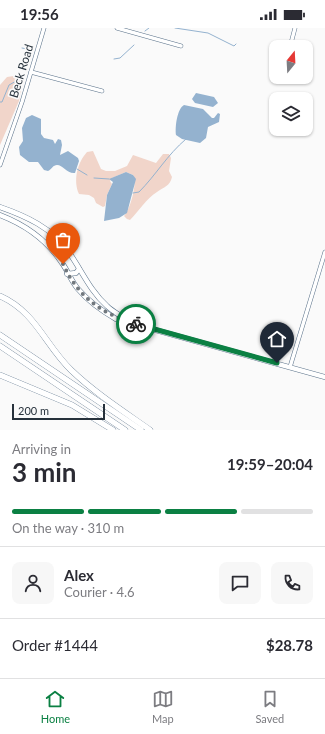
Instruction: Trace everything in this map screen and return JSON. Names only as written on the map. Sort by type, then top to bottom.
[{"type":"highway","points":[[0,297],[9,300],[28,314],[70,369],[86,383],[150,430]]},
{"type":"highway","points":[[0,335],[141,430]]},
{"type":"highway","points":[[0,346],[125,430]]},
{"type":"highway","points":[[0,375],[72,405],[113,430]]},
{"type":"main road","points":[[0,207],[24,216],[50,232],[68,250],[97,296],[109,308],[131,323]]},
{"type":"main road","points":[[0,215],[29,228],[43,241],[63,264],[67,274],[90,302],[116,319],[325,376]]},
{"type":"main road","points":[[67,274],[76,273],[79,269]]},
{"type":"main road","points":[[90,302],[92,298],[97,296]]},
{"type":"street","name":"Beck Road","points":[[0,165],[44,28]]},
{"type":"street","points":[[117,28],[181,46]]},
{"type":"street","points":[[292,40],[295,28]]},
{"type":"street","points":[[31,72],[102,91]]},
{"type":"street","points":[[290,367],[325,252]]},
{"type":"shaded area","points":[[20,75],[23,79],[19,101],[0,145],[0,85],[7,77]]},
{"type":"shaded area","points":[[93,151],[101,169],[106,171],[115,171],[127,166],[133,155],[156,163],[163,154],[169,154],[171,158],[169,171],[172,177],[171,180],[166,186],[149,198],[130,220],[127,219],[124,216],[129,208],[133,196],[135,184],[133,175],[126,172],[112,178],[110,181],[112,184],[107,195],[105,206],[103,207],[96,203],[94,198],[89,195],[79,194],[76,184],[78,167],[87,152]]},
{"type":"water","points":[[196,93],[214,97],[218,103],[213,107],[195,103],[192,99]]},
{"type":"water","points":[[184,105],[203,109],[212,118],[214,118],[218,113],[220,114],[219,122],[208,127],[206,138],[200,143],[182,139],[176,135],[178,114]]},
{"type":"water","points":[[32,115],[41,119],[41,134],[44,138],[53,140],[55,144],[58,139],[61,140],[62,145],[60,155],[68,151],[78,158],[79,161],[75,173],[70,172],[59,165],[54,166],[48,171],[44,170],[38,162],[29,162],[20,155],[19,147],[23,141],[22,128],[26,118]]},
{"type":"water","points":[[126,172],[133,175],[136,179],[127,213],[119,218],[104,221],[107,195],[113,182],[109,179]]},
{"type":"waterway","points":[[145,31],[149,28]]},
{"type":"waterway","points":[[175,28],[208,33],[234,46],[236,44]]},
{"type":"waterway","points":[[114,59],[120,58],[134,45]]},
{"type":"waterway","points":[[22,48],[27,49],[22,64]]},
{"type":"waterway","points":[[0,102],[2,102],[9,85],[18,80],[18,76]]},
{"type":"waterway","points":[[133,193],[139,192],[179,145],[186,139]]},
{"type":"waterway","points":[[77,169],[87,175]]},
{"type":"waterway","points":[[94,178],[109,179]]},
{"type":"way so far","points":[[63,264],[67,274],[90,302],[116,319],[136,324]]},
{"type":"route","points":[[136,324],[277,363]]}]
